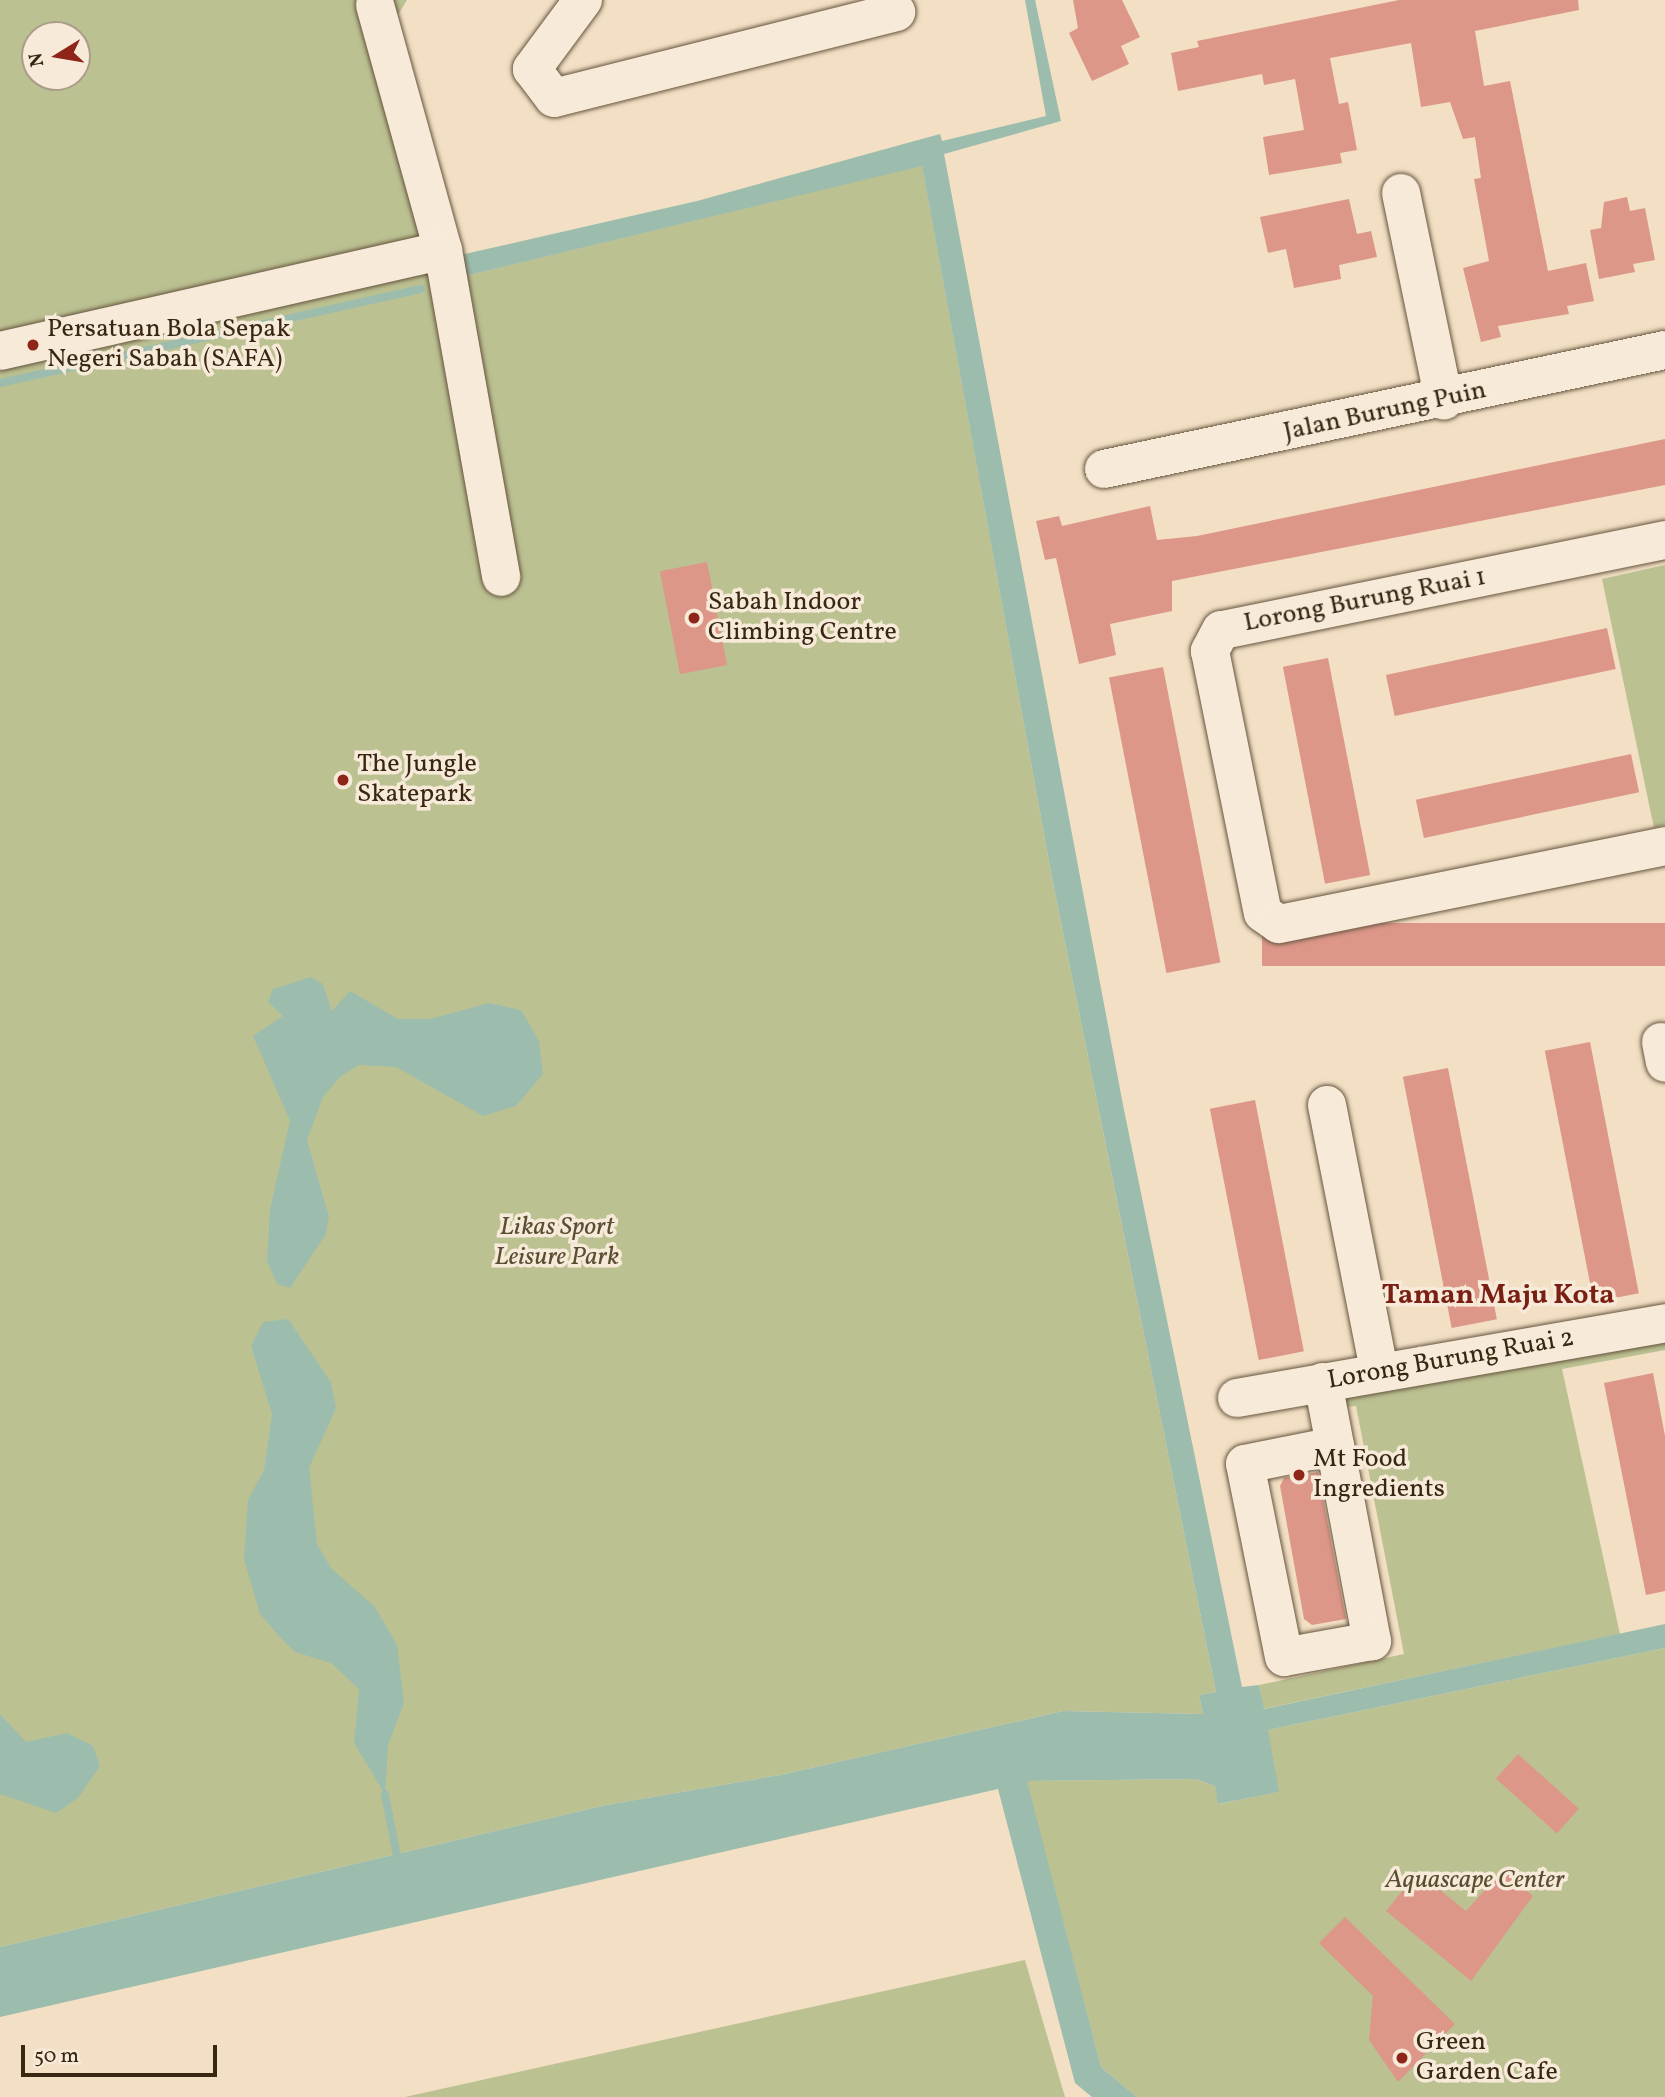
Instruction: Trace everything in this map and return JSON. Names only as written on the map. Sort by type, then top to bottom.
[{"type":"street","points":[[583,0],[532,69],[554,98],[896,12]]},
{"type":"street","points":[[372,2],[443,250],[501,577]]},
{"type":"street","points":[[1401,193],[1444,401]]},
{"type":"street","points":[[0,351],[443,250]]},
{"type":"street","name":"Jalan Burung Puin","points":[[1104,469],[1444,401],[1665,350]]},
{"type":"street","name":"Lorong Burung Ruai 1","points":[[1665,540],[1221,630],[1210,651],[1263,913],[1279,924],[1665,846]]},
{"type":"street","points":[[1327,1105],[1378,1371]]},
{"type":"street","name":"Lorong Burung Ruai 2","points":[[1237,1398],[1378,1371],[1665,1323]]},
{"type":"street","points":[[1322,1382],[1335,1446],[1372,1641],[1284,1657],[1245,1464],[1335,1446]]},
{"type":"green space","name":"Likas Sport Leisure Park","points":[[0,0],[407,0],[396,18],[461,277],[922,165],[1052,878],[1216,1692],[1199,1695],[1203,1714],[1063,1711],[780,1775],[606,1805],[0,1947]]},
{"type":"green space","points":[[1665,565],[1665,825],[1654,828],[1602,579]]},
{"type":"green space","points":[[1665,1334],[1665,1350],[1562,1369],[1620,1634],[1263,1709],[1259,1685],[1404,1654],[1356,1406],[1344,1407],[1346,1394]]},
{"type":"green space","name":"Aquascape Center","points":[[1665,1648],[1665,2097],[1137,2097],[1101,2067],[1026,1781],[1195,1779],[1215,1786],[1219,1804],[1278,1792],[1267,1730]]},
{"type":"green space","points":[[1025,1960],[1065,2097],[405,2097]]},
{"type":"shaded area","points":[[1025,0],[1035,0],[1061,121],[944,154],[1123,1105],[1242,1687],[1259,1685],[1264,1709],[1665,1624],[1665,1648],[1268,1730],[1279,1792],[1218,1804],[1215,1786],[1195,1779],[1027,1781],[1101,2067],[1137,2097],[1092,2097],[1075,2083],[998,1789],[0,2017],[0,1947],[606,1805],[780,1775],[1063,1711],[1203,1714],[1199,1695],[1216,1692],[1052,878],[922,166],[461,277],[456,256],[697,201],[940,134],[942,141],[1046,116]]},
{"type":"shaded area","points":[[311,977],[323,984],[332,1011],[350,991],[398,1019],[430,1019],[489,1003],[521,1010],[539,1041],[543,1074],[516,1106],[483,1116],[396,1067],[359,1065],[340,1077],[323,1097],[307,1140],[329,1217],[326,1234],[290,1288],[277,1284],[267,1261],[270,1209],[290,1121],[253,1036],[283,1016],[268,1002],[273,989]]},
{"type":"shaded area","points":[[288,1319],[331,1382],[336,1408],[309,1468],[317,1544],[331,1568],[375,1607],[397,1645],[404,1703],[388,1745],[385,1794],[354,1743],[359,1689],[331,1663],[295,1652],[280,1637],[260,1614],[244,1559],[248,1500],[264,1470],[272,1414],[251,1346],[263,1322]]},
{"type":"shaded area","points":[[0,1714],[26,1742],[67,1733],[93,1746],[100,1766],[78,1798],[56,1813],[0,1794]]},
{"type":"building","points":[[1073,0],[1122,0],[1140,37],[1121,46],[1129,64],[1092,81],[1069,33],[1078,28]]},
{"type":"building","points":[[1399,0],[1578,0],[1579,10],[1475,31],[1484,86],[1510,81],[1548,271],[1586,263],[1594,301],[1567,306],[1569,314],[1498,326],[1501,337],[1481,342],[1463,268],[1489,261],[1474,179],[1481,178],[1475,137],[1463,139],[1450,102],[1421,107],[1411,43],[1330,58],[1339,104],[1348,102],[1357,150],[1340,153],[1342,163],[1269,175],[1263,137],[1304,130],[1295,79],[1264,85],[1262,74],[1178,91],[1171,53],[1199,47],[1197,41]]},
{"type":"building","points":[[1627,197],[1630,211],[1645,208],[1655,260],[1633,264],[1635,272],[1599,279],[1590,230],[1601,228],[1604,202]]},
{"type":"building","points":[[1349,199],[1357,234],[1371,231],[1377,257],[1339,265],[1341,279],[1294,288],[1286,249],[1268,253],[1260,217]]},
{"type":"building","points":[[1665,439],[1665,485],[1172,581],[1172,611],[1110,624],[1116,655],[1079,664],[1056,558],[1045,560],[1036,521],[1059,516],[1062,526],[1150,506],[1157,540],[1197,536]]},
{"type":"building","name":"Sabah Indoor Climbing Centre","points":[[707,562],[727,665],[680,674],[660,571]]},
{"type":"building","points":[[1607,628],[1616,669],[1395,716],[1386,675]]},
{"type":"building","points":[[1328,658],[1370,875],[1325,884],[1283,667]]},
{"type":"building","points":[[1163,667],[1220,962],[1166,973],[1109,677]]},
{"type":"building","points":[[1631,754],[1639,792],[1424,838],[1416,800]]},
{"type":"building","points":[[1262,923],[1665,923],[1665,966],[1262,966]]},
{"type":"building","points":[[1590,1042],[1639,1293],[1594,1302],[1545,1051]]},
{"type":"building","points":[[1448,1068],[1497,1319],[1452,1328],[1403,1077]]},
{"type":"building","points":[[1255,1100],[1304,1351],[1259,1360],[1210,1109]]},
{"type":"building","points":[[1653,1373],[1665,1436],[1665,1591],[1646,1595],[1604,1383]]},
{"type":"building","points":[[1318,1472],[1346,1619],[1312,1625],[1304,1619],[1280,1486],[1284,1478]]},
{"type":"building","points":[[1518,1754],[1579,1809],[1557,1833],[1496,1779]]},
{"type":"building","points":[[1503,1870],[1533,1896],[1471,1981],[1386,1911],[1418,1872],[1466,1911]]},
{"type":"building","points":[[1345,1917],[1455,2024],[1398,2082],[1369,2040],[1373,1996],[1319,1943]]},
{"type":"waterway","points":[[0,383],[421,289]]},
{"type":"waterway","points":[[385,1794],[397,1857]]},
{"type":"place","name":"Persatuan Bola Sepak Negeri Sabah (SAFA)","points":[[33,345]]},
{"type":"place","name":"Sabah Indoor Climbing Centre","points":[[694,618]]},
{"type":"place","name":"The Jungle Skatepark","points":[[343,780]]},
{"type":"place","name":"Mt Food Ingredients","points":[[1299,1475]]},
{"type":"place","name":"Green Garden Cafe","points":[[1402,2058]]},
{"type":"district","name":"Taman Maju Kota","points":[[1498,1296]]}]
